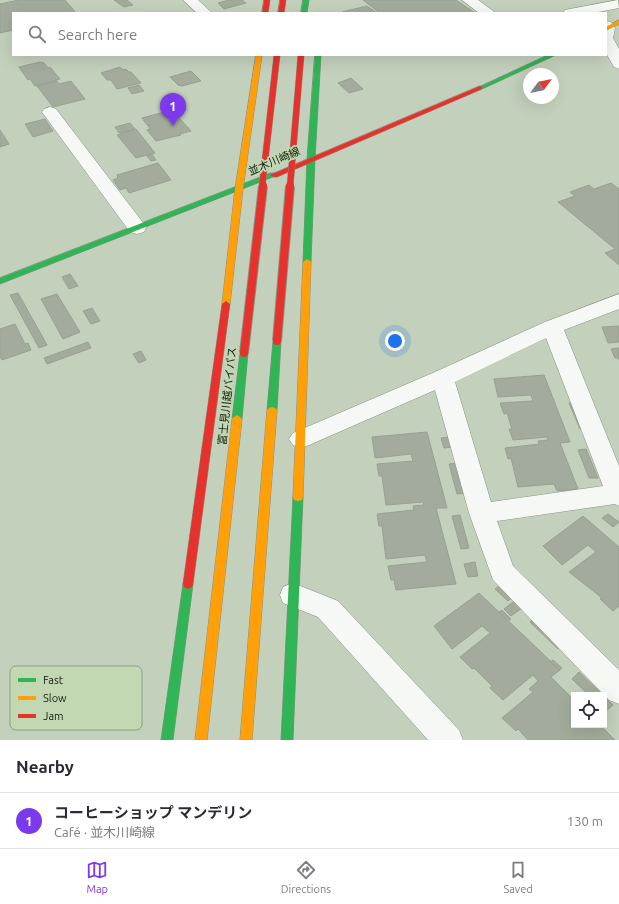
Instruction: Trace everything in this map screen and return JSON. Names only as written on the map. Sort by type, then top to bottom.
[{"type":"main road","points":[[265,12],[267,0]]},
{"type":"main road","points":[[281,12],[283,0]]},
{"type":"main road","points":[[304,12],[306,0]]},
{"type":"main road","points":[[167,740],[259,56]]},
{"type":"main road","name":"富士見川越バイパス","points":[[201,740],[277,56]]},
{"type":"main road","points":[[246,740],[301,56]]},
{"type":"main road","points":[[287,740],[301,439],[311,159],[318,56]]},
{"type":"main road","name":"並木川崎線","points":[[0,281],[240,189],[444,106],[551,56]]},
{"type":"street","points":[[190,0],[204,12]]},
{"type":"street","points":[[470,0],[488,12]]},
{"type":"street","points":[[574,12],[619,4]]},
{"type":"street","points":[[607,40],[619,64]]},
{"type":"street","points":[[50,112],[137,228]]},
{"type":"street","points":[[301,439],[443,378],[552,327],[619,300]]},
{"type":"street","points":[[482,513],[618,495],[552,327]]},
{"type":"street","points":[[443,378],[482,513],[502,572],[619,690]]},
{"type":"street","points":[[293,594],[328,609],[448,740]]},
{"type":"building","points":[[19,0],[65,0],[75,12],[12,12],[12,30],[0,33],[0,4]]},
{"type":"building","points":[[114,0],[127,0],[133,5],[124,7]]},
{"type":"building","points":[[229,0],[242,0],[246,3],[224,9],[218,3]]},
{"type":"building","points":[[363,0],[456,0],[474,12],[379,12]]},
{"type":"building","points":[[367,6],[376,12],[342,12]]},
{"type":"building","points":[[40,62],[44,63],[48,68],[50,67],[60,79],[35,86],[30,79],[28,80],[19,67]]},
{"type":"building","points":[[120,67],[123,70],[126,69],[131,72],[141,83],[117,89],[111,80],[107,80],[101,73]]},
{"type":"building","points":[[191,71],[201,81],[182,86],[178,85],[170,77]]},
{"type":"building","points":[[351,78],[363,89],[349,93],[338,83]]},
{"type":"building","points":[[57,81],[59,84],[71,81],[85,99],[53,107],[37,86]]},
{"type":"building","points":[[139,85],[144,91],[132,94],[128,88]]},
{"type":"building","points":[[182,105],[186,110],[179,112],[175,107]]},
{"type":"building","points":[[172,110],[191,131],[156,141],[147,130],[150,129],[148,126],[151,125],[147,125],[142,118]]},
{"type":"building","points":[[45,119],[53,131],[33,137],[25,124]]},
{"type":"building","points":[[130,123],[135,129],[119,133],[115,127]]},
{"type":"building","points":[[136,129],[155,153],[136,158],[117,135]]},
{"type":"building","points":[[0,130],[9,144],[0,147]]},
{"type":"building","points":[[152,154],[156,160],[151,161],[147,156]]},
{"type":"building","points":[[158,163],[171,180],[129,193],[126,188],[120,190],[113,180],[118,178],[117,175]]},
{"type":"building","points":[[611,183],[619,189],[619,265],[605,253],[615,249],[558,202],[575,196],[570,192],[589,185],[594,189]]},
{"type":"building","points":[[70,274],[78,286],[69,289],[62,277]]},
{"type":"building","points":[[18,293],[47,345],[39,348],[10,295]]},
{"type":"building","points":[[57,294],[80,332],[63,339],[41,299]]},
{"type":"building","points":[[92,308],[100,321],[91,324],[83,311]]},
{"type":"building","points":[[15,324],[25,344],[28,343],[31,350],[2,360],[0,356],[0,329]]},
{"type":"building","points":[[619,326],[619,342],[608,343],[602,327]]},
{"type":"building","points":[[88,342],[91,348],[47,364],[44,358]]},
{"type":"building","points":[[619,348],[619,360],[618,358],[615,358],[611,349]]},
{"type":"building","points":[[141,351],[146,360],[139,363],[133,354]]},
{"type":"building","points":[[544,375],[570,442],[560,443],[578,489],[557,491],[554,484],[518,487],[511,458],[508,459],[505,448],[539,444],[538,441],[548,440],[547,437],[513,440],[509,429],[512,429],[507,413],[504,414],[500,403],[533,401],[531,395],[498,397],[494,379]]},
{"type":"building","points":[[577,402],[588,429],[580,429],[569,403]]},
{"type":"building","points":[[427,432],[447,508],[436,508],[456,584],[396,590],[394,580],[391,580],[388,566],[427,562],[425,555],[386,559],[382,526],[379,526],[377,514],[414,510],[413,506],[424,505],[423,502],[386,505],[382,476],[379,476],[377,464],[413,461],[411,454],[375,458],[372,437]]},
{"type":"building","points":[[450,437],[453,447],[444,448],[441,438]]},
{"type":"building","points":[[586,449],[598,478],[589,478],[578,450]]},
{"type":"building","points":[[457,463],[466,493],[457,494],[449,464]]},
{"type":"building","points":[[608,514],[619,522],[613,527],[602,518]]},
{"type":"building","points":[[460,515],[469,548],[461,549],[452,516]]},
{"type":"building","points":[[583,516],[619,547],[619,606],[613,611],[600,599],[602,598],[569,572],[596,552],[588,545],[562,565],[543,546]]},
{"type":"building","points":[[475,562],[478,576],[468,577],[464,564]]},
{"type":"building","points":[[502,584],[514,596],[508,601],[495,589]]},
{"type":"building","points":[[479,593],[560,670],[551,677],[571,697],[571,728],[603,728],[615,740],[528,740],[518,729],[516,731],[502,718],[533,692],[529,689],[538,681],[533,675],[503,700],[490,688],[492,686],[474,668],[472,669],[460,657],[490,633],[482,626],[452,649],[434,626]]},
{"type":"building","points":[[517,599],[525,606],[511,616],[504,609]]},
{"type":"building","points":[[502,610],[511,619],[508,621],[499,612]]},
{"type":"building","points":[[536,617],[564,644],[558,649],[530,622]]},
{"type":"building","points":[[553,660],[562,668],[560,670],[550,662]]},
{"type":"building","points":[[579,672],[600,692],[586,692],[572,679]]},
{"type":"building","points":[[607,699],[613,705],[607,710]]},
{"type":"traffic: fast","points":[[304,12],[306,0]]},
{"type":"traffic: fast","points":[[307,262],[311,159],[318,56]]},
{"type":"traffic: fast","points":[[480,88],[551,56]]},
{"type":"traffic: fast","points":[[0,281],[274,175]]},
{"type":"traffic: fast","points":[[272,410],[277,341]]},
{"type":"traffic: fast","points":[[237,419],[244,353]]},
{"type":"traffic: fast","points":[[287,740],[298,497]]},
{"type":"traffic: fast","points":[[167,740],[188,584]]},
{"type":"traffic: slow","points":[[607,28],[619,22]]},
{"type":"traffic: slow","points":[[226,304],[239,189],[259,56]]},
{"type":"traffic: slow","points":[[298,497],[307,262]]},
{"type":"traffic: slow","points":[[246,740],[272,410]]},
{"type":"traffic: slow","points":[[201,740],[237,419]]},
{"type":"traffic: jam","points":[[265,12],[267,0]]},
{"type":"traffic: jam","points":[[281,12],[283,0]]},
{"type":"traffic: jam","points":[[244,353],[277,56]]},
{"type":"traffic: jam","points":[[277,341],[301,56]]},
{"type":"traffic: jam","points":[[274,175],[480,88]]},
{"type":"traffic: jam","points":[[188,584],[226,304]]},
{"type":"place","name":"コーヒーショップ マンデリン","points":[[173,126]]}]
